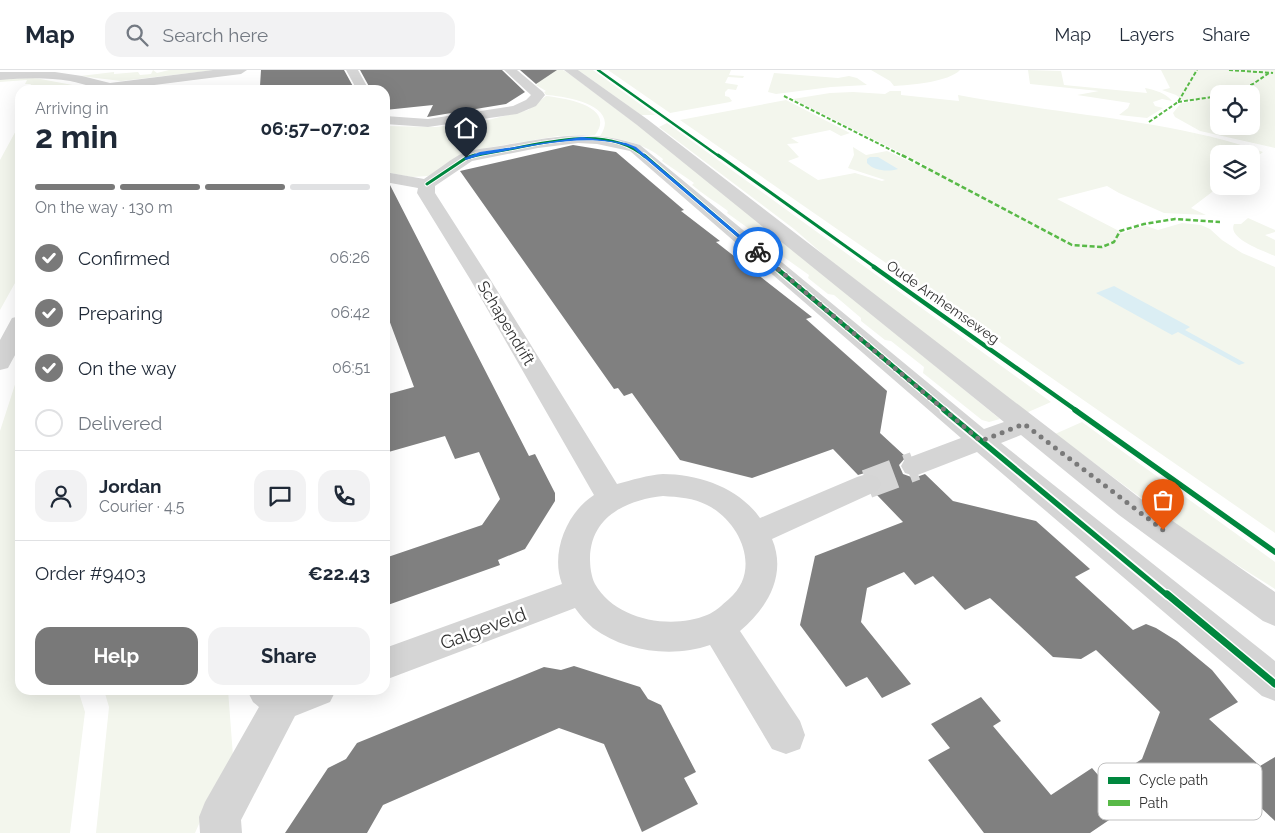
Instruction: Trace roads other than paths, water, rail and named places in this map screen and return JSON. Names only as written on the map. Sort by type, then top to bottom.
[{"type":"street","points":[[133,85],[194,75],[241,70]]},
{"type":"street","points":[[352,70],[360,85]]},
{"type":"street","points":[[390,120],[428,123],[517,110],[532,103],[538,95],[510,70]]},
{"type":"street","points":[[570,70],[642,122],[1130,506],[1275,611]]},
{"type":"street","points":[[0,76],[42,74],[101,85]]},
{"type":"street","points":[[193,85],[194,75]]},
{"type":"street","points":[[390,178],[426,184],[466,158],[480,154],[582,138],[616,142],[635,148],[981,441],[1275,684]]},
{"type":"street","name":"Schapendrift","points":[[426,184],[426,193],[485,287],[611,499]]},
{"type":"street","points":[[0,363],[15,333]]},
{"type":"street","points":[[915,466],[1024,424]]},
{"type":"street","points":[[755,533],[867,484]]},
{"type":"street","points":[[663,485],[691,488],[717,497],[739,512],[755,533],[763,558],[759,584],[744,609],[718,627],[688,636],[656,636],[625,628],[599,612],[581,591],[573,565],[576,538],[590,516],[611,499],[636,488],[663,485]]},
{"type":"street","name":"Galgeveld","points":[[390,662],[581,591]]},
{"type":"street","points":[[718,627],[786,735]]},
{"type":"street","points":[[221,833],[220,817],[287,695]]},
{"type":"tunnel","points":[[867,484],[915,466]]}]
